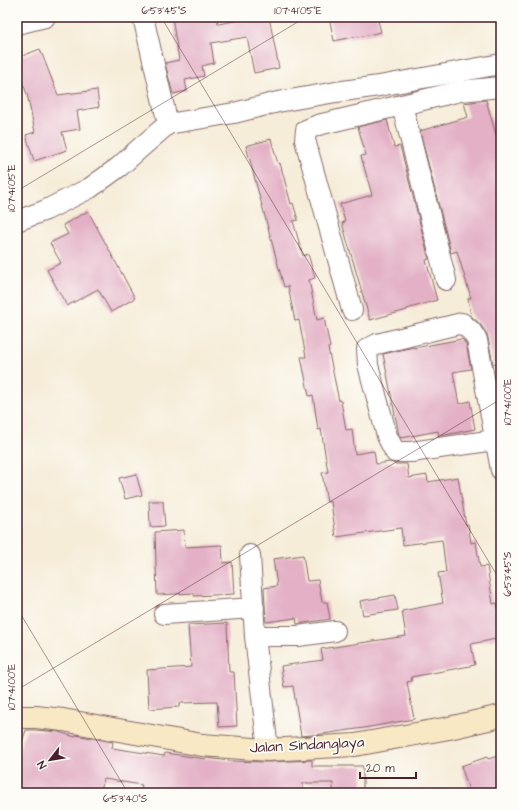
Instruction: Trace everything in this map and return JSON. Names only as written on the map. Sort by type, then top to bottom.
[{"type":"street","points":[[17,24],[45,17]]},
{"type":"street","points":[[143,17],[168,124]]},
{"type":"street","points":[[17,221],[46,210],[90,188],[119,167],[168,124],[234,113],[278,102],[336,92],[499,69]]},
{"type":"street","points":[[352,310],[305,140],[306,130],[318,125],[460,91],[501,87]]},
{"type":"street","points":[[402,105],[446,280]]},
{"type":"street","points":[[496,440],[412,452],[395,452],[387,436],[375,393],[368,365],[367,349],[377,344],[462,323],[471,331],[477,340],[496,440],[501,470]]},
{"type":"street","points":[[250,555],[255,636],[268,750]]},
{"type":"street","points":[[164,614],[198,613],[254,608]]},
{"type":"street","points":[[255,636],[298,636],[335,631]]},
{"type":"street","name":"Jalan Sindanglaya","points":[[17,717],[36,716],[63,720],[202,745],[268,750],[355,745],[449,728],[501,716]]},
{"type":"building","points":[[172,17],[217,17],[218,24],[256,17],[269,17],[279,68],[254,73],[247,37],[211,43],[214,63],[202,66],[204,76],[185,80],[187,91],[173,94],[165,63],[179,60]]},
{"type":"building","points":[[329,17],[377,17],[381,32],[334,41]]},
{"type":"building","points":[[40,49],[58,95],[97,90],[99,107],[77,111],[80,129],[62,132],[67,150],[34,161],[26,135],[35,132],[27,94],[17,68],[17,58]]},
{"type":"building","points":[[486,100],[496,135],[501,134],[501,362],[493,364],[487,334],[480,324],[471,316],[468,298],[471,298],[457,251],[451,253],[420,131],[468,117],[464,103]]},
{"type":"building","points":[[387,120],[394,147],[400,146],[429,259],[426,260],[437,300],[370,320],[342,223],[345,222],[340,204],[372,195],[361,156],[366,155],[358,127]]},
{"type":"building","points":[[271,139],[278,164],[280,163],[291,204],[293,203],[298,220],[293,221],[303,256],[308,254],[315,278],[309,280],[317,320],[324,318],[330,347],[328,348],[339,401],[341,401],[346,430],[352,429],[355,454],[374,451],[376,464],[390,462],[395,464],[407,464],[409,478],[427,475],[428,482],[458,477],[466,525],[468,524],[471,543],[476,542],[480,567],[487,566],[493,604],[497,603],[501,622],[501,638],[471,644],[475,665],[411,677],[412,681],[407,682],[414,719],[364,728],[301,736],[293,686],[284,687],[281,666],[323,660],[321,649],[406,636],[402,611],[443,603],[438,573],[446,572],[442,540],[403,545],[401,528],[336,537],[331,502],[327,502],[322,473],[328,472],[321,429],[318,430],[313,395],[309,396],[301,357],[306,357],[299,320],[295,321],[288,286],[284,287],[246,146]]},
{"type":"building","points":[[88,211],[135,298],[111,312],[98,289],[67,306],[47,270],[61,263],[50,243],[68,234],[63,225]]},
{"type":"building","points":[[462,339],[466,344],[471,369],[453,372],[459,404],[470,401],[475,429],[439,436],[438,431],[401,438],[399,435],[383,354]]},
{"type":"building","points":[[136,474],[142,495],[125,499],[119,478]]},
{"type":"building","points":[[149,501],[163,501],[165,526],[150,527]]},
{"type":"building","points":[[184,530],[185,547],[222,545],[223,563],[232,562],[234,594],[194,596],[194,593],[157,595],[155,532]]},
{"type":"building","points":[[303,555],[307,581],[318,580],[322,602],[327,602],[330,619],[297,624],[296,618],[266,622],[264,588],[277,586],[273,559]]},
{"type":"building","points":[[395,595],[398,610],[363,615],[360,601]]},
{"type":"building","points":[[227,623],[229,672],[234,672],[237,726],[219,727],[217,702],[179,703],[179,707],[149,709],[147,670],[191,667],[188,625]]},
{"type":"building","points":[[26,730],[59,732],[75,737],[76,735],[113,742],[112,748],[164,756],[165,753],[206,759],[267,762],[312,760],[312,766],[363,766],[363,793],[333,793],[333,783],[303,783],[303,793],[140,793],[142,785],[104,779],[100,793],[17,793],[17,757]]},
{"type":"building","points":[[501,755],[501,793],[470,793],[461,766],[487,757],[488,759]]}]
